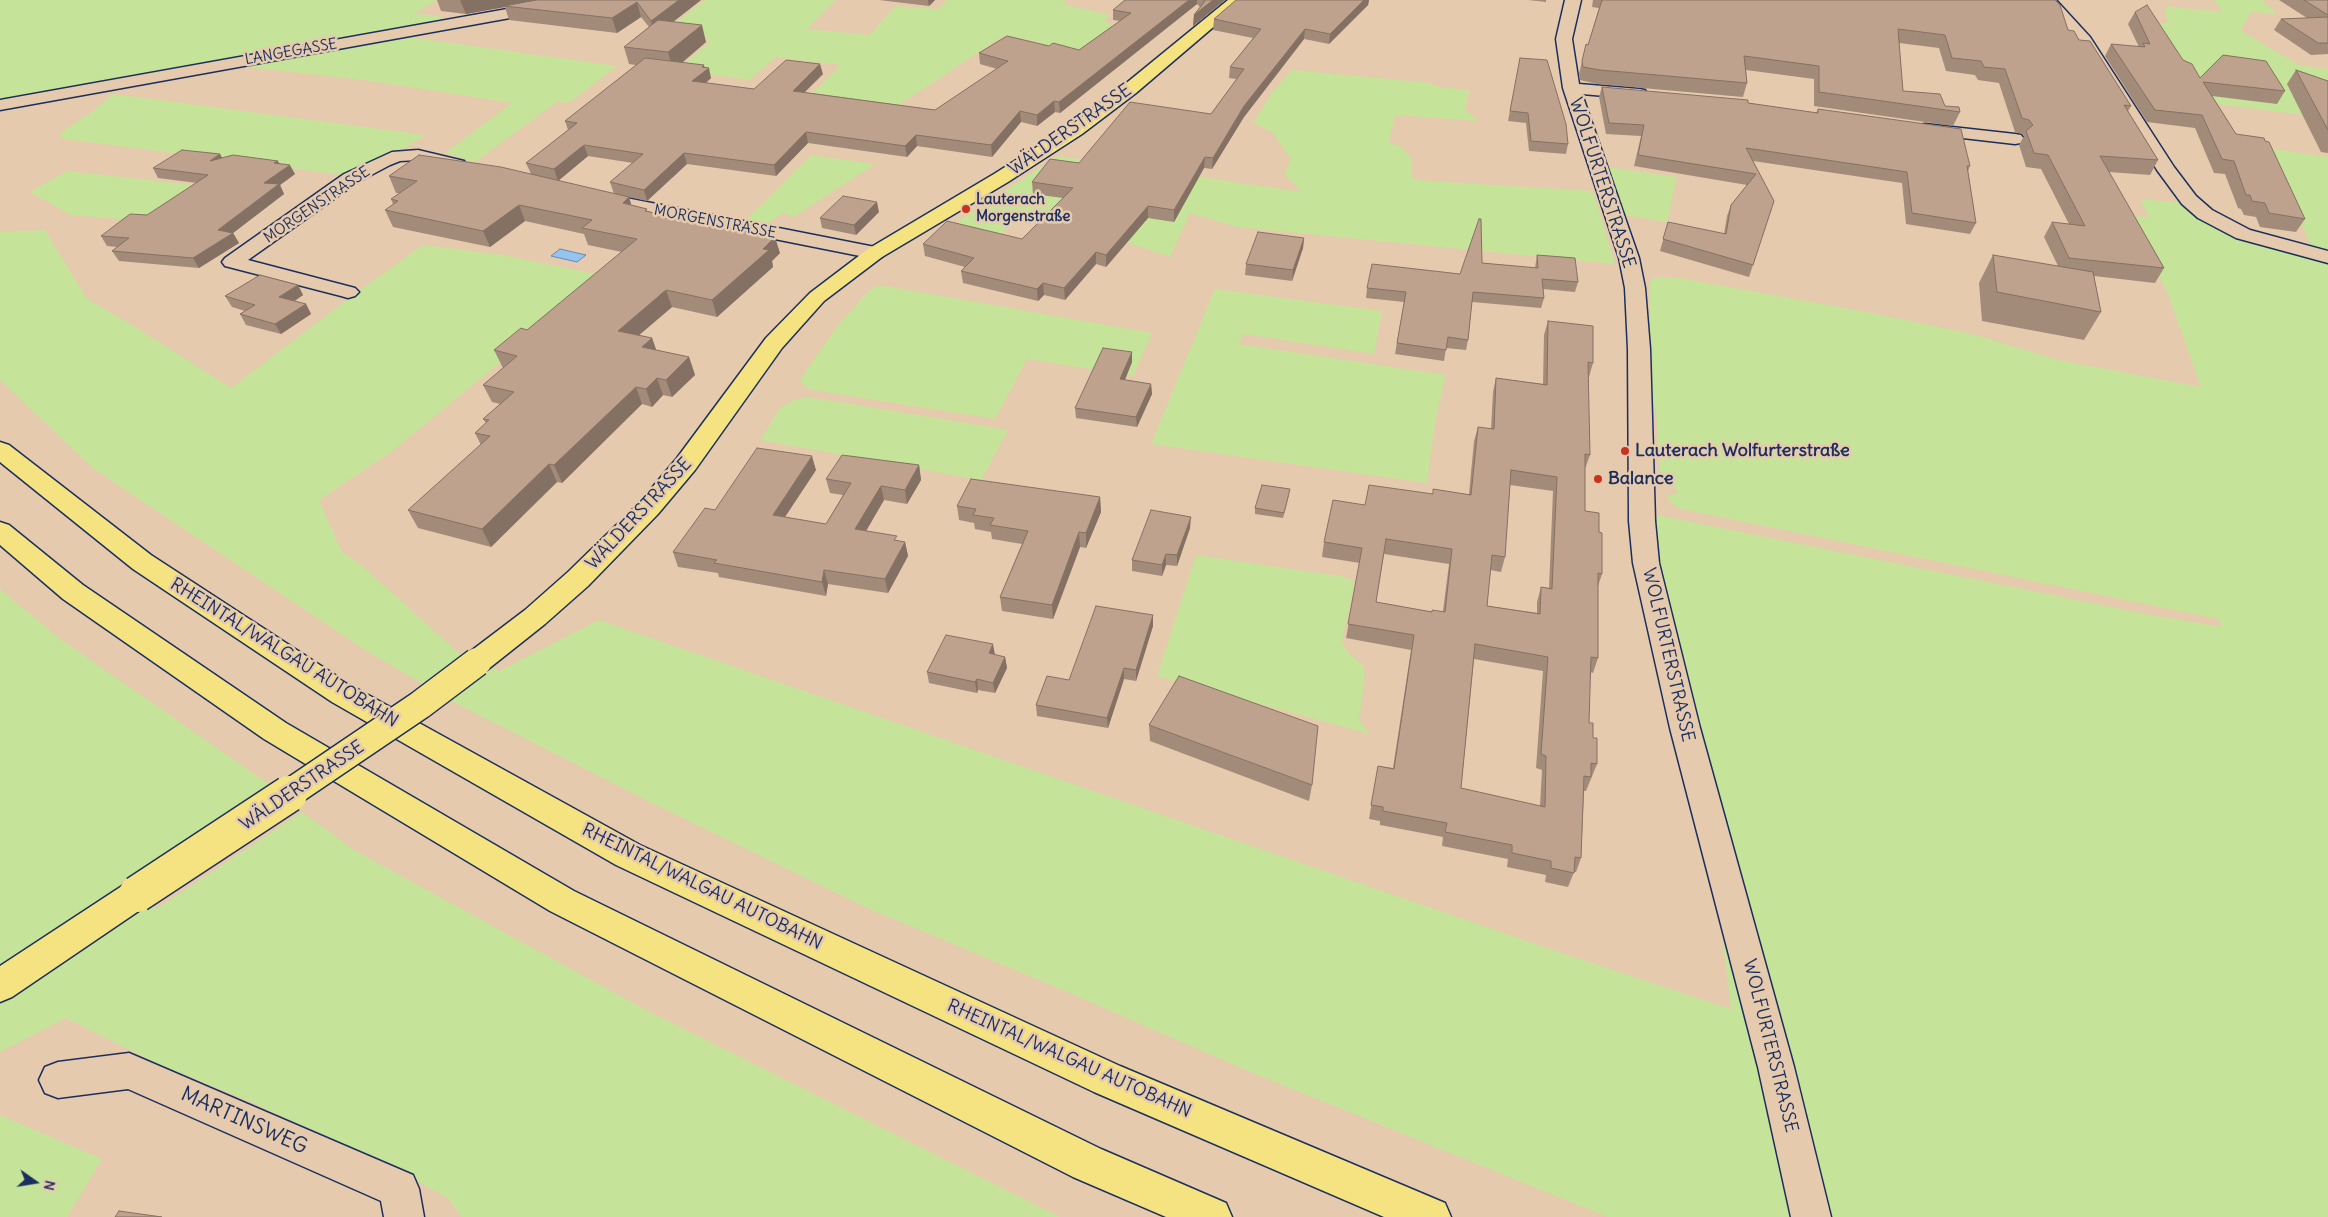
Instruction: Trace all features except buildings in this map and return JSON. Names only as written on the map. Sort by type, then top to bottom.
[{"type":"main road","name":"WÄLDERSTRASSE","points":[[0,986],[420,706],[535,617],[614,544],[686,464],[752,372],[795,318],[817,297],[875,253],[1024,164],[1076,130],[1237,0]]},
{"type":"main road","name":"RHEINTAL/WALGAU AUTOBAHN","points":[[0,450],[142,562],[342,694],[628,855],[1106,1079],[1431,1217]]},
{"type":"main road","points":[[0,531],[73,592],[275,732],[562,901],[1087,1164],[1212,1217]]},
{"type":"street","name":"LANGEGASSE","points":[[0,105],[582,0]]},
{"type":"street","name":"WOLFURTERSTRASSE","points":[[1573,0],[1564,40],[1570,88],[1629,258],[1635,288],[1639,349],[1642,520],[1646,562],[1685,728],[1776,1067],[1811,1217]]},
{"type":"street","points":[[2048,0],[2084,40],[2161,162],[2189,200],[2205,214],[2243,234],[2264,242],[2328,258]]},
{"type":"street","name":"WOLFURTERSTRASSE","points":[[1570,88],[1658,96]]},
{"type":"street","points":[[1911,127],[2015,139]]},
{"type":"street","name":"MORGENSTRASSE","points":[[348,292],[232,262],[352,178],[384,161],[398,156],[418,155],[472,168]]},
{"type":"street","name":"MORGENSTRASSE","points":[[594,197],[650,210],[875,253]]},
{"type":"street","name":"MARTINSWEG","points":[[58,1080],[129,1070],[399,1189],[404,1217]]},
{"type":"green space","points":[[0,0],[437,0],[415,13],[444,17],[438,21],[387,34],[617,66],[569,103],[557,102],[475,162],[445,153],[512,103],[364,80],[219,64],[0,104]]},
{"type":"green space","points":[[705,0],[836,0],[807,29],[869,35],[896,6],[938,9],[947,0],[1066,0],[1062,4],[1110,15],[1104,22],[1121,27],[1079,55],[1026,39],[1003,36],[890,111],[806,99],[841,65],[775,57],[750,80],[677,70],[711,41],[659,35]]},
{"type":"green space","points":[[2214,0],[2262,0],[2277,14],[2251,12],[2241,31],[2299,65],[2328,69],[2328,118],[2208,103],[2158,23],[2167,23],[2165,6],[2222,12]]},
{"type":"green space","points":[[1292,70],[1430,83],[1439,87],[1469,90],[1465,110],[1480,121],[1395,115],[1389,143],[1402,147],[1411,159],[1411,178],[1429,181],[1593,191],[1615,264],[1237,227],[1190,213],[1170,257],[1032,210],[999,235],[962,228],[958,221],[1058,156],[1302,192],[1284,174],[1291,159],[1272,132],[1253,123],[1273,91]]},
{"type":"green space","points":[[113,94],[426,135],[392,156],[351,176],[60,137],[63,131],[93,111]]},
{"type":"green space","points":[[2268,148],[2328,157],[2328,255],[2314,252]]},
{"type":"green space","points":[[811,155],[875,164],[794,217],[783,213],[762,227],[747,224],[746,220]]},
{"type":"green space","points":[[1607,167],[1677,177],[1667,222],[1625,215]]},
{"type":"green space","points":[[67,171],[231,189],[144,221],[71,215],[30,192]]},
{"type":"green space","points":[[2140,199],[2185,203],[2215,225],[2328,260],[2328,1217],[1608,1217],[1248,1071],[1072,994],[865,907],[650,802],[457,704],[365,650],[94,469],[0,380],[0,232],[45,230],[87,299],[132,325],[231,388],[360,290],[423,245],[503,255],[606,276],[391,452],[319,500],[342,552],[361,565],[460,654],[499,671],[599,620],[1570,956],[1731,1009],[1715,874],[1647,513],[2146,614],[2222,627],[2219,619],[1681,509],[1671,503],[1667,497],[1678,493],[1673,484],[1662,485],[1660,482],[1656,409],[1650,408],[1650,282],[1655,277],[1674,277],[1872,313],[1976,335],[2058,360],[2201,387],[2168,294],[2129,216],[2149,217]]},
{"type":"green space","points":[[885,286],[1152,333],[1133,376],[1027,359],[995,419],[812,390],[804,386],[800,382],[801,378],[839,324],[869,291],[874,287]]},
{"type":"green space","points":[[1215,289],[1382,311],[1374,354],[1244,334],[1238,344],[1446,375],[1435,421],[1427,483],[1151,444]]},
{"type":"green space","points":[[808,397],[1008,430],[981,480],[760,440],[781,407],[794,400]]},
{"type":"green space","points":[[1196,555],[1346,577],[1353,581],[1354,586],[1342,641],[1346,650],[1364,667],[1365,676],[1359,720],[1370,734],[1157,676]]},
{"type":"green space","points":[[0,589],[59,638],[270,785],[119,883],[158,908],[302,812],[354,850],[644,1009],[1060,1217],[462,1217],[448,1198],[372,1157],[246,1100],[158,1064],[66,1018],[0,1052]]},
{"type":"green space","points":[[0,1115],[102,1159],[67,1217],[0,1217]]},
{"type":"water","points":[[560,249],[586,255],[577,262],[551,256]]},
{"type":"place","name":"Lauterach Morgenstraße","points":[[966,209]]},
{"type":"place","name":"Lauterach Wolfurterstraße","points":[[1625,451]]},
{"type":"place","name":"Balance","points":[[1598,479]]}]
